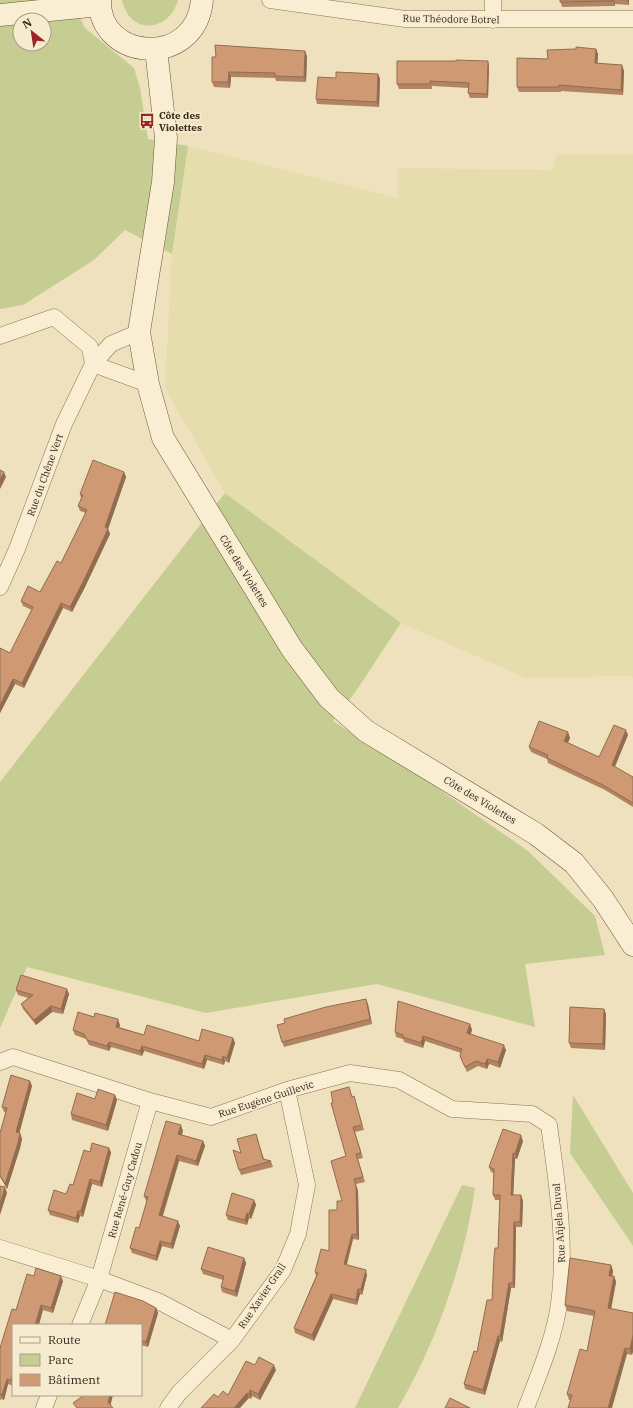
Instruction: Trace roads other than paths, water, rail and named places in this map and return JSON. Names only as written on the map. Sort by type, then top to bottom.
[{"type":"street","points":[[0,15],[100,2],[104,20],[112,33],[123,42],[137,48],[156,49],[169,46],[183,38],[194,26],[201,11],[202,0]]},
{"type":"street","name":"Rue Théodore Botrel","points":[[270,0],[405,19],[633,19]]},
{"type":"street","points":[[493,0],[493,20]]},
{"type":"street","name":"Côte des Violettes","points":[[156,49],[166,138],[163,182],[139,332],[148,384],[163,438],[292,649],[330,698],[366,731],[536,834],[574,863],[604,899],[633,945]]},
{"type":"street","points":[[0,336],[54,317],[90,347],[93,364],[148,384]]},
{"type":"street","name":"Rue du Chêne Vert","points":[[0,586],[17,549],[64,424],[93,364],[111,344],[139,332]]},
{"type":"street","name":"Rue Eugène Guillevic","points":[[0,1062],[13,1057],[150,1101],[211,1117],[287,1090],[350,1073],[399,1080],[452,1109],[532,1114]]},
{"type":"street","name":"Rue Xavier Grall","points":[[168,1408],[179,1393],[232,1340],[283,1270],[298,1234],[307,1185],[287,1090]]},
{"type":"street","name":"Rue René-Guy Cadou","points":[[80,1324],[99,1279],[150,1101]]},
{"type":"street","name":"Rue Añjela Duval","points":[[526,1408],[550,1339],[559,1304],[563,1259],[559,1198],[549,1125],[532,1114]]},
{"type":"street","points":[[0,1248],[99,1279],[160,1302],[232,1340]]},
{"type":"street","points":[[44,1408],[50,1396]]},
{"type":"place","name":"Côte des Violettes","points":[[147,121]]}]
